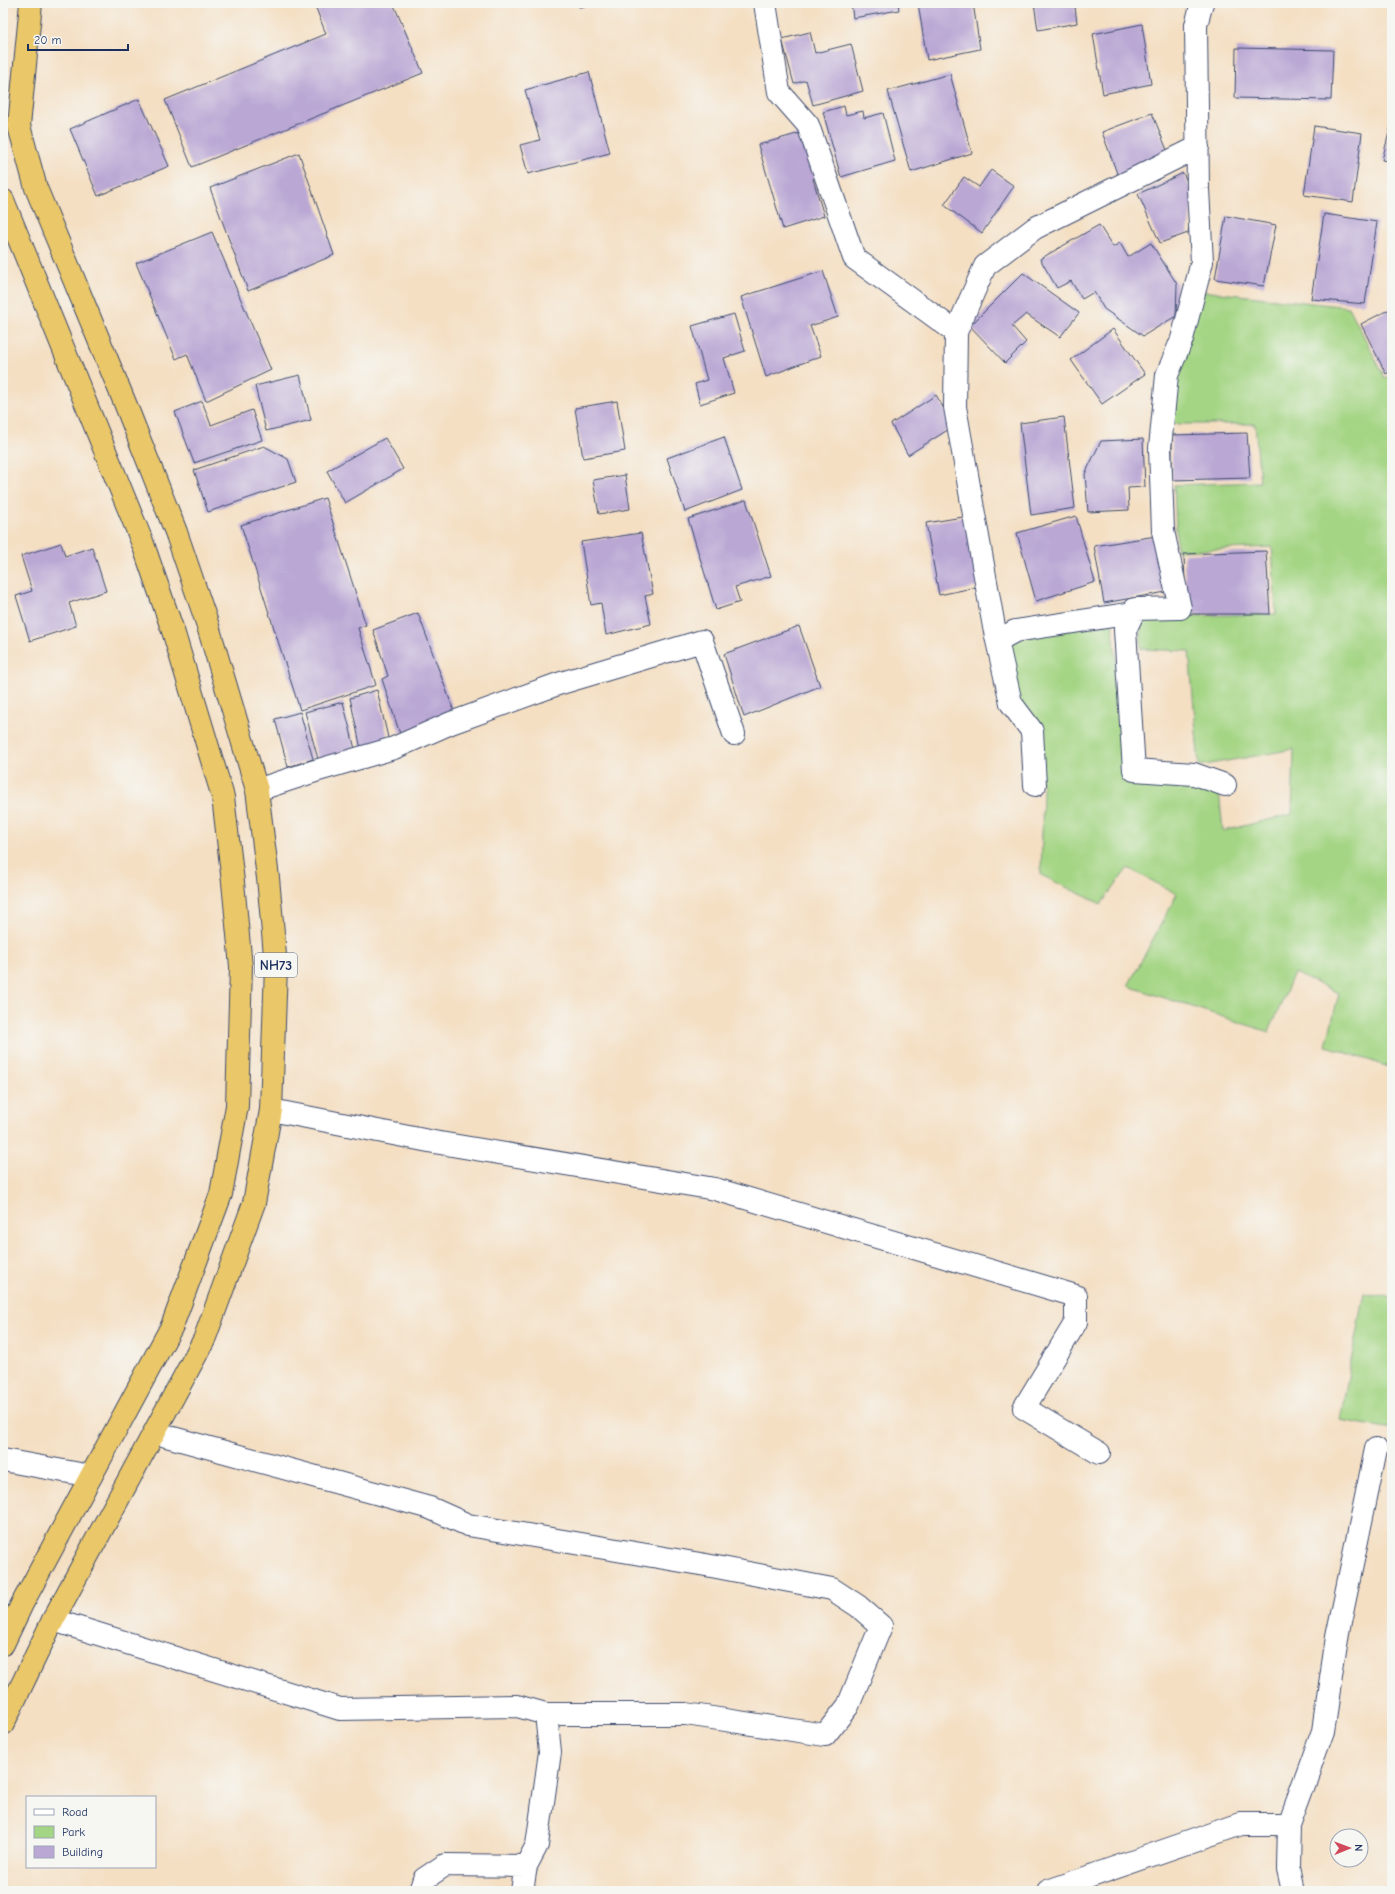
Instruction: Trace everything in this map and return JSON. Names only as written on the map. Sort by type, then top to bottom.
[{"type":"highway","name":"NH73","points":[[3,1724],[53,1620],[204,1340],[254,1203],[271,1110],[276,966],[268,878],[257,790],[207,623],[176,532],[125,403],[36,188],[19,126],[30,3]]},
{"type":"highway","name":"NH73","points":[[3,200],[143,544],[174,634],[223,798],[241,967],[237,1106],[221,1194],[172,1326],[22,1604],[3,1644]]},
{"type":"street","points":[[765,3],[780,92],[808,125],[854,258],[956,332]]},
{"type":"street","points":[[997,641],[1015,631],[1133,613],[1135,610],[1180,608],[1163,531],[1160,448],[1167,375],[1182,339],[1202,262],[1196,25],[1202,3]]},
{"type":"street","points":[[1035,785],[1032,731],[1011,703],[997,641],[955,407],[956,332],[985,266],[1035,228],[1198,147]]},
{"type":"street","points":[[1133,613],[1125,630],[1134,770],[1194,774],[1224,785]]},
{"type":"street","points":[[257,790],[394,748],[451,723],[558,684],[702,641],[734,734]]},
{"type":"street","points":[[271,1110],[434,1142],[715,1189],[1076,1296],[1076,1322],[1024,1408],[1099,1453]]},
{"type":"street","points":[[53,1620],[340,1709],[517,1706],[546,1714],[686,1714],[825,1735],[848,1706],[881,1626],[858,1606],[832,1589],[706,1565],[468,1525],[430,1508],[155,1433]]},
{"type":"street","points":[[1293,1891],[1288,1869],[1289,1824],[1323,1731],[1337,1637],[1376,1449]]},
{"type":"street","points":[[3,1460],[91,1476]]},
{"type":"street","points":[[522,1891],[526,1866],[537,1845],[548,1767],[550,1752],[546,1714]]},
{"type":"street","points":[[1048,1891],[1241,1824],[1289,1824]]},
{"type":"street","points":[[420,1891],[424,1879],[445,1865],[526,1866]]},
{"type":"green space","points":[[1202,291],[1349,307],[1385,378],[1392,375],[1392,1068],[1326,1046],[1339,993],[1294,973],[1269,1032],[1128,986],[1177,894],[1128,868],[1101,904],[1041,875],[1043,788],[1019,701],[1007,646],[1020,638],[1112,623],[1130,781],[1219,791],[1223,831],[1292,814],[1294,749],[1199,766],[1189,651],[1141,649],[1141,617],[1276,614],[1272,547],[1177,551],[1174,485],[1260,482],[1255,424],[1169,424],[1173,376]]},
{"type":"green space","points":[[1364,1292],[1392,1298],[1392,1429],[1340,1420]]},
{"type":"building","points":[[314,3],[393,3],[423,73],[192,167],[165,100],[326,34]]},
{"type":"building","points":[[579,3],[598,3],[598,4],[579,7]]},
{"type":"building","points":[[851,3],[898,3],[899,10],[853,18]]},
{"type":"building","points":[[918,3],[973,3],[980,49],[927,60]]},
{"type":"building","points":[[1034,3],[1091,4],[1075,7],[1077,23],[1038,30]]},
{"type":"building","points":[[1142,24],[1151,84],[1103,94],[1093,34]]},
{"type":"building","points":[[810,32],[815,53],[851,44],[863,91],[813,105],[806,80],[794,84],[782,39]]},
{"type":"building","points":[[1236,48],[1333,50],[1331,100],[1235,98]]},
{"type":"building","points":[[589,72],[610,153],[528,174],[520,145],[540,140],[525,90]]},
{"type":"building","points":[[950,74],[972,153],[911,172],[888,91]]},
{"type":"building","points":[[139,99],[169,166],[98,196],[70,129]]},
{"type":"building","points":[[844,106],[846,115],[863,111],[864,118],[883,113],[895,161],[841,177],[823,112]]},
{"type":"building","points":[[1152,113],[1169,155],[1118,176],[1102,132]]},
{"type":"building","points":[[1392,125],[1392,162],[1382,160]]},
{"type":"building","points":[[1314,126],[1362,133],[1353,202],[1304,195]]},
{"type":"building","points":[[800,133],[804,149],[813,146],[821,177],[813,179],[824,216],[783,229],[758,145]]},
{"type":"building","points":[[299,153],[334,255],[248,291],[210,188]]},
{"type":"building","points":[[991,170],[1014,186],[982,233],[944,205],[964,177],[979,187]]},
{"type":"building","points":[[1183,173],[1193,194],[1188,233],[1160,243],[1138,194]]},
{"type":"building","points":[[1324,214],[1377,222],[1365,304],[1311,299]]},
{"type":"building","points":[[1226,216],[1276,225],[1264,286],[1215,279]]},
{"type":"building","points":[[1099,225],[1113,247],[1120,243],[1128,257],[1151,243],[1177,284],[1176,316],[1143,336],[1104,309],[1094,292],[1082,299],[1071,281],[1057,288],[1040,259]]},
{"type":"building","points":[[212,232],[271,370],[206,401],[187,354],[176,359],[136,263]]},
{"type":"building","points":[[823,271],[838,317],[810,326],[821,356],[766,377],[741,297]]},
{"type":"building","points":[[1023,273],[1079,313],[1060,337],[1026,314],[1012,326],[1026,342],[1005,363],[970,326]]},
{"type":"building","points":[[1392,308],[1392,370],[1386,374],[1361,324]]},
{"type":"building","points":[[734,314],[745,351],[724,358],[734,393],[700,404],[695,384],[707,380],[692,326]]},
{"type":"building","points":[[1113,329],[1145,374],[1102,404],[1071,360]]},
{"type":"building","points":[[300,375],[311,420],[266,431],[255,386]]},
{"type":"building","points":[[936,395],[954,426],[908,455],[891,424]]},
{"type":"building","points":[[202,401],[211,425],[252,410],[262,440],[194,463],[175,412]]},
{"type":"building","points":[[617,401],[625,451],[583,458],[575,408]]},
{"type":"building","points":[[1064,417],[1075,508],[1031,515],[1020,423]]},
{"type":"building","points":[[1247,433],[1250,478],[1172,480],[1172,435]]},
{"type":"building","points":[[724,437],[742,490],[685,512],[667,458]]},
{"type":"building","points":[[385,438],[403,469],[345,503],[327,471]]},
{"type":"building","points":[[1143,439],[1145,487],[1128,488],[1129,510],[1088,512],[1085,474],[1101,441]]},
{"type":"building","points":[[264,446],[288,459],[296,482],[208,512],[194,470]]},
{"type":"building","points":[[625,475],[630,509],[599,514],[593,480]]},
{"type":"building","points":[[325,498],[366,625],[358,628],[376,685],[300,710],[241,525]]},
{"type":"building","points":[[746,500],[771,576],[735,587],[740,602],[716,610],[688,519]]},
{"type":"building","points":[[969,516],[982,586],[939,595],[926,523]]},
{"type":"building","points":[[1076,516],[1095,582],[1036,601],[1017,533]]},
{"type":"building","points":[[641,533],[653,594],[645,596],[651,624],[606,635],[601,603],[591,605],[581,542]]},
{"type":"building","points":[[1156,536],[1166,592],[1104,603],[1094,546]]},
{"type":"building","points":[[61,543],[65,556],[92,547],[106,591],[69,603],[76,626],[30,641],[16,596],[32,591],[21,556]]},
{"type":"building","points":[[1266,551],[1270,614],[1186,614],[1184,554]]},
{"type":"building","points":[[418,613],[455,714],[400,734],[382,679],[388,676],[373,630]]},
{"type":"building","points":[[799,626],[820,686],[744,717],[724,654]]},
{"type":"building","points":[[377,690],[389,742],[361,749],[350,698]]},
{"type":"building","points":[[343,702],[355,749],[318,759],[305,712]]},
{"type":"building","points":[[300,712],[313,759],[288,767],[275,719]]}]
